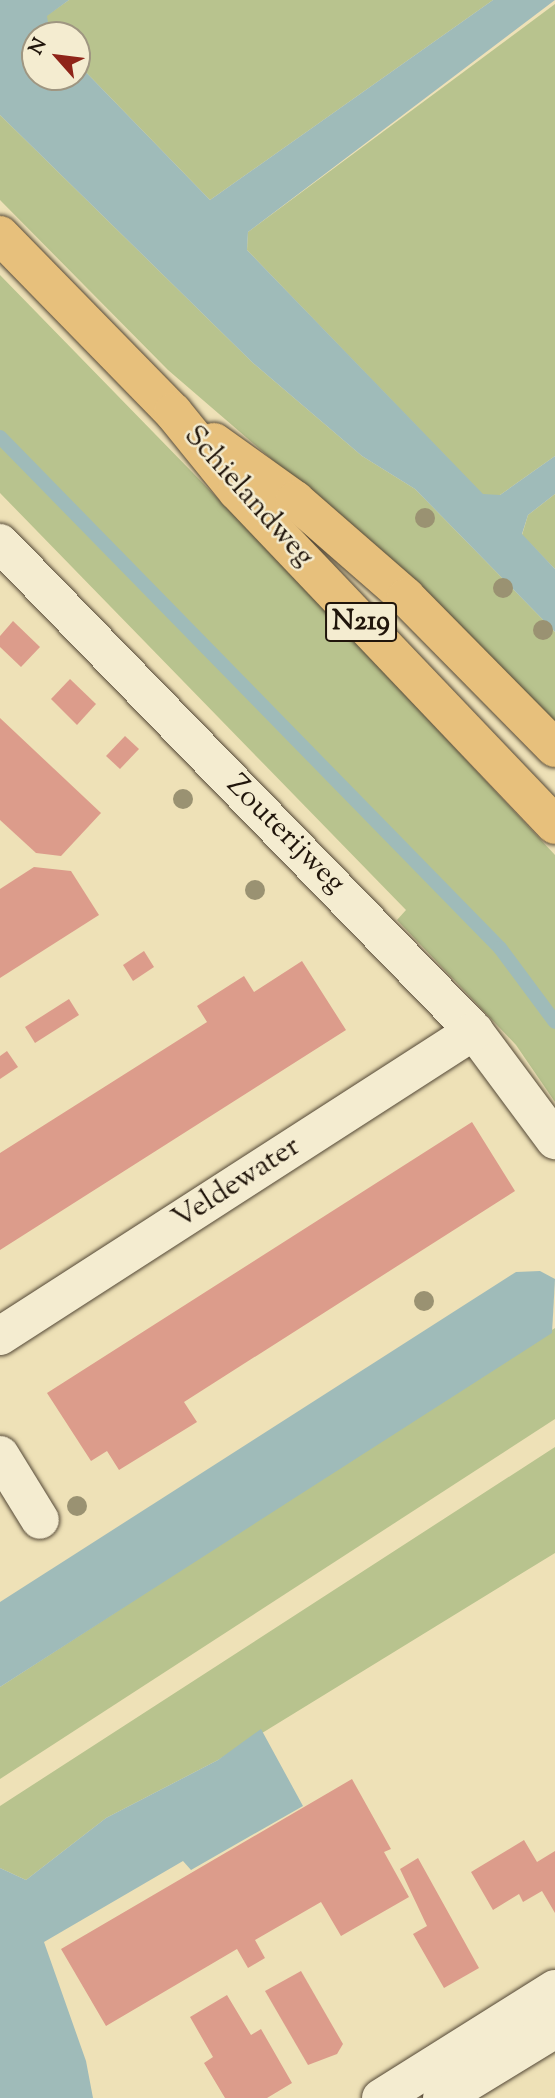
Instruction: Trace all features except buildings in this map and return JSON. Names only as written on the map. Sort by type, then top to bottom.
[{"type":"main road","name":"Schielandweg","points":[[0,235],[173,412],[237,491],[555,825]]},
{"type":"main road","name":"Schielandweg","points":[[173,412],[295,500],[406,597],[555,748]]},
{"type":"street","name":"Zouterijweg","points":[[0,543],[474,1031],[555,1140]]},
{"type":"street","name":"Veldewater","points":[[0,1336],[474,1031]]},
{"type":"street","points":[[0,1455],[40,1520]]},
{"type":"street","points":[[381,2098],[555,1989]]},
{"type":"street","points":[[442,2098],[555,2029]]},
{"type":"green space","points":[[69,0],[493,0],[210,200],[91,77],[91,21],[47,21],[46,16]]},
{"type":"green space","points":[[555,4],[555,456],[500,495],[483,495],[247,250],[248,232]]},
{"type":"green space","points":[[0,115],[253,363],[362,456],[415,489],[555,632],[555,726],[360,535],[168,370],[0,200]]},
{"type":"green space","points":[[0,275],[310,593],[555,855],[555,1102],[516,1045],[397,920],[406,910],[0,493]]},
{"type":"green space","points":[[555,494],[555,569],[522,535],[528,515]]},
{"type":"green space","points":[[555,1328],[555,1419],[0,1779],[0,1687]]},
{"type":"green space","points":[[555,1447],[555,1553],[218,1760],[106,1818],[26,1880],[0,1868],[0,1806]]},
{"type":"water","points":[[0,0],[69,0],[47,16],[48,21],[21,21],[21,91],[91,91],[91,77],[210,200],[493,0],[555,0],[248,232],[247,250],[483,494],[500,495],[555,456],[555,494],[528,515],[522,534],[555,569],[555,632],[415,489],[362,456],[253,363],[0,115]]},
{"type":"water","points":[[540,1271],[555,1279],[552,1333],[0,1687],[0,1602],[516,1272]]},
{"type":"water","points":[[261,1729],[303,1806],[191,1870],[183,1861],[44,1942],[86,2061],[93,2098],[0,2098],[0,1868],[26,1880],[106,1818],[218,1760]]},
{"type":"waterway","points":[[0,437],[500,948],[555,1022]]}]
